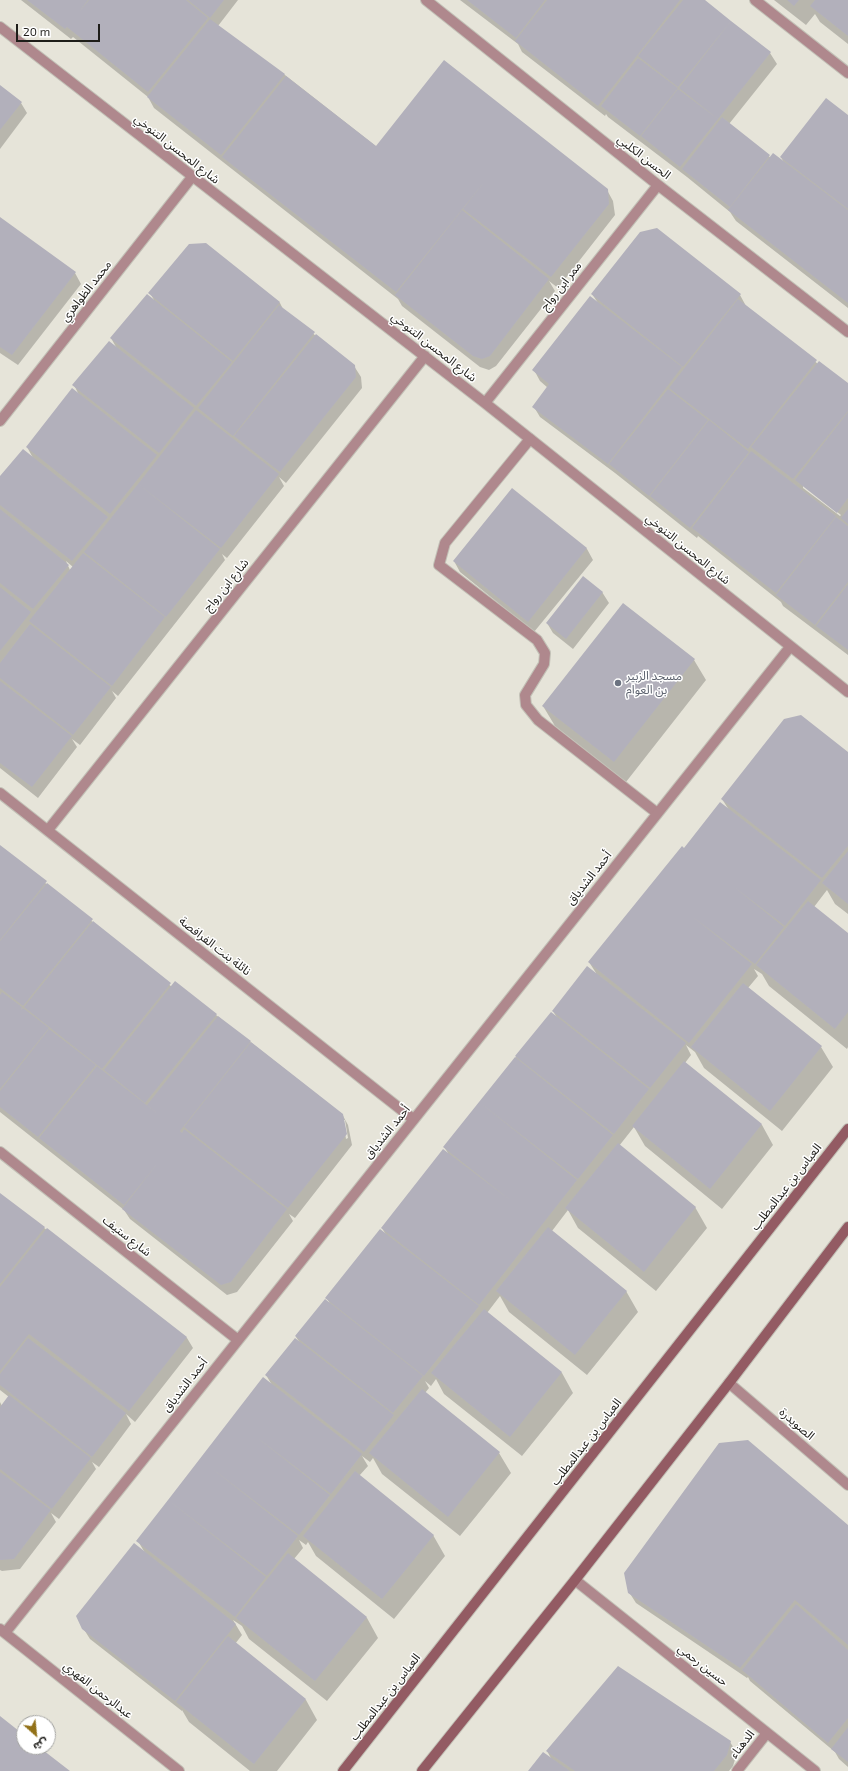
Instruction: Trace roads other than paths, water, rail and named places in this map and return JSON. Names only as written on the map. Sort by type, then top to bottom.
[{"type":"street","name":"الحسن الكلبي","points":[[426,0],[658,185],[848,332]]},
{"type":"street","points":[[755,0],[848,73]]},
{"type":"street","name":"شارع المحسن التنوخي","points":[[0,27],[485,403],[848,692]]},
{"type":"street","name":"محمد الظواهري","points":[[0,421],[192,177]]},
{"type":"street","name":"ممر ابن رواج","points":[[485,403],[658,185]]},
{"type":"street","name":"شارع ابن رواج","points":[[48,830],[425,356]]},
{"type":"street","points":[[530,439],[445,543],[439,564],[537,640],[545,653],[544,664],[525,695],[526,706],[538,720],[657,813]]},
{"type":"street","name":"أحمد الشدياق","points":[[3,1631],[238,1340],[790,647]]},
{"type":"street","name":"نائلة بنت الفرافصة","points":[[0,793],[414,1119]]},
{"type":"street","name":"العباس بن عبدالمطلب","points":[[343,1771],[848,1129]]},
{"type":"street","name":"شارع ستيف","points":[[0,1152],[238,1340]]},
{"type":"street","points":[[422,1771],[575,1580],[729,1383],[848,1227]]},
{"type":"street","name":"الصويدرة","points":[[729,1383],[848,1485]]},
{"type":"street","name":"حسين رحمي","points":[[575,1580],[815,1771]]},
{"type":"street","name":"عبدالرحمن الفهري","points":[[3,1631],[179,1771]]},
{"type":"street","name":"الدهناء","points":[[737,1771],[767,1732]]},
{"type":"place","name":"مسجد الزبير بن العوام","points":[[618,683]]}]
